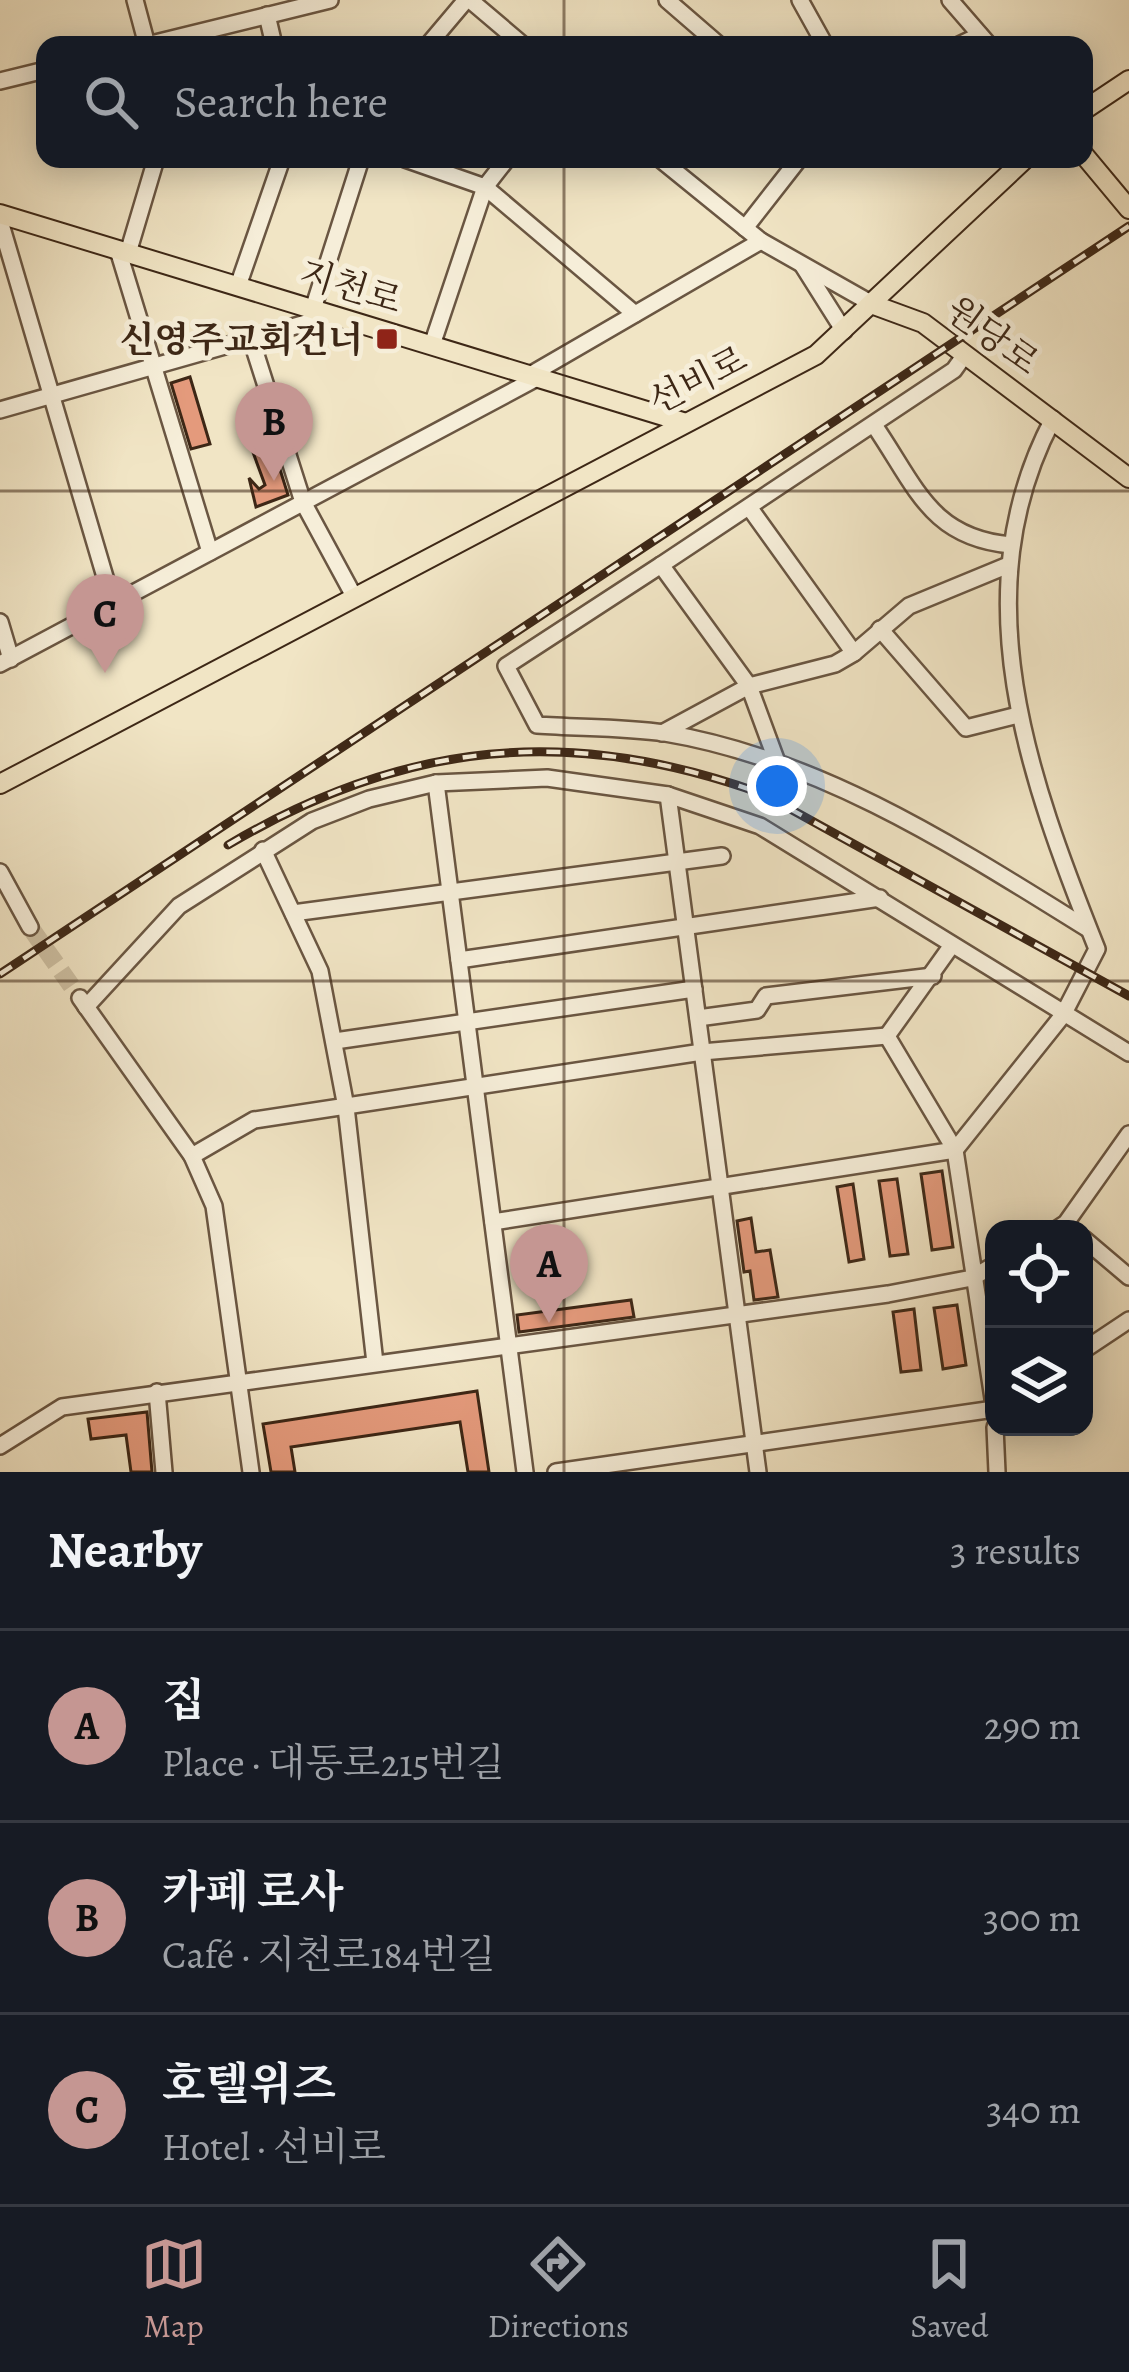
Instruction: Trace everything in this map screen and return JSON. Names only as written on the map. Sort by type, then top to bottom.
[{"type":"main road","points":[[1093,104],[1129,80]]},
{"type":"main road","points":[[1093,166],[1129,209]]},
{"type":"main road","name":"선비로","points":[[0,784],[816,355],[1016,168]]},
{"type":"main road","name":"지천로","points":[[0,217],[683,422]]},
{"type":"main road","name":"원당로","points":[[874,305],[923,323],[1129,478]]},
{"type":"street","points":[[135,0],[145,36]]},
{"type":"street","points":[[183,36],[330,0]]},
{"type":"street","points":[[436,36],[468,0],[512,36]]},
{"type":"street","points":[[668,0],[709,36]]},
{"type":"street","points":[[800,0],[820,36]]},
{"type":"street","points":[[950,0],[982,36]]},
{"type":"street","points":[[267,15],[272,36]]},
{"type":"street","points":[[0,81],[36,72]]},
{"type":"street","points":[[153,168],[123,251],[210,552]]},
{"type":"street","points":[[238,286],[279,168]]},
{"type":"street","points":[[313,309],[358,168]]},
{"type":"street","points":[[431,168],[485,187],[635,314]]},
{"type":"street","points":[[432,346],[485,187],[501,168]]},
{"type":"street","name":"원당로","points":[[671,168],[760,241],[874,305]]},
{"type":"street","points":[[745,228],[792,168]]},
{"type":"street","points":[[0,217],[112,604]]},
{"type":"street","points":[[0,622],[5,661],[534,377],[760,241]]},
{"type":"street","points":[[801,264],[844,331]]},
{"type":"street","points":[[0,410],[334,315]]},
{"type":"street","points":[[251,339],[303,502],[355,598]]},
{"type":"street","points":[[964,356],[954,370],[874,425],[506,667],[537,725],[662,733],[777,762],[854,791],[1088,928]]},
{"type":"street","points":[[493,1222],[955,1150],[1063,1015],[1096,949],[1034,784],[1018,715],[1006,566],[1034,456],[1054,419]]},
{"type":"street","points":[[874,425],[941,523],[963,537],[1011,545]]},
{"type":"street","points":[[749,507],[854,653]]},
{"type":"street","points":[[661,565],[749,686],[777,762]]},
{"type":"street","points":[[662,733],[749,686],[835,664],[909,606],[1006,566]]},
{"type":"street","points":[[880,629],[965,728],[1018,715]]},
{"type":"street","points":[[251,1472],[214,1206],[192,1156],[83,1002],[179,906],[263,850],[339,809],[436,783],[547,778],[668,795],[760,826],[1129,1053]]},
{"type":"street","points":[[436,783],[525,1472]]},
{"type":"street","points":[[668,795],[758,1472]]},
{"type":"street","points":[[263,850],[320,971],[346,1107],[375,1363]]},
{"type":"street","points":[[293,913],[722,856]]},
{"type":"street","points":[[0,872],[30,927]]},
{"type":"street","points":[[459,960],[880,898]]},
{"type":"street","points":[[192,1156],[254,1120],[702,1052],[886,1036],[952,945]]},
{"type":"street","points":[[698,1018],[757,1010],[766,996],[933,976]]},
{"type":"street","points":[[335,1041],[694,989]]},
{"type":"street","points":[[886,1036],[955,1150],[985,1354]]},
{"type":"street","points":[[1070,1220],[1129,1134]]},
{"type":"street","points":[[1093,1246],[1129,1277]]},
{"type":"street","points":[[0,1446],[62,1407],[737,1314],[972,1278],[985,1270]]},
{"type":"street","points":[[1093,1344],[1129,1321]]},
{"type":"street","points":[[157,1392],[164,1472]]},
{"type":"street","points":[[556,1472],[985,1408]]},
{"type":"street","points":[[995,1436],[997,1472]]},
{"type":"building","points":[[190,377],[210,444],[191,449],[171,383]]},
{"type":"building","points":[[268,431],[288,495],[256,507],[249,478],[259,489],[265,485],[247,436]]},
{"type":"building","points":[[942,1171],[953,1247],[932,1250],[921,1174]]},
{"type":"building","points":[[897,1179],[908,1254],[890,1256],[879,1181]]},
{"type":"building","points":[[853,1184],[864,1259],[849,1262],[837,1187]]},
{"type":"building","points":[[751,1218],[756,1252],[770,1250],[778,1297],[754,1300],[750,1271],[744,1272],[737,1221]]},
{"type":"building","points":[[631,1300],[634,1317],[519,1332],[517,1315]]},
{"type":"building","points":[[957,1305],[966,1365],[943,1369],[934,1308]]},
{"type":"building","points":[[914,1309],[921,1370],[901,1372],[893,1312]]},
{"type":"building","points":[[477,1391],[489,1472],[468,1472],[460,1422],[291,1447],[295,1472],[271,1472],[263,1424]]},
{"type":"building","points":[[147,1412],[152,1472],[131,1472],[126,1435],[91,1439],[88,1419]]},
{"type":"tunnel","points":[[30,927],[80,998]]},
{"type":"railway","points":[[0,974],[1129,226]]},
{"type":"railway","points":[[228,845],[359,783],[424,765],[489,754],[555,752],[623,758],[692,772],[763,794],[1129,996]]},
{"type":"place","name":"신영주교회건너","points":[[387,339]]},
{"type":"place","name":"카페 로사","points":[[274,481]]},
{"type":"place","name":"호텔위즈","points":[[105,673]]},
{"type":"place","name":"집","points":[[549,1323]]}]
